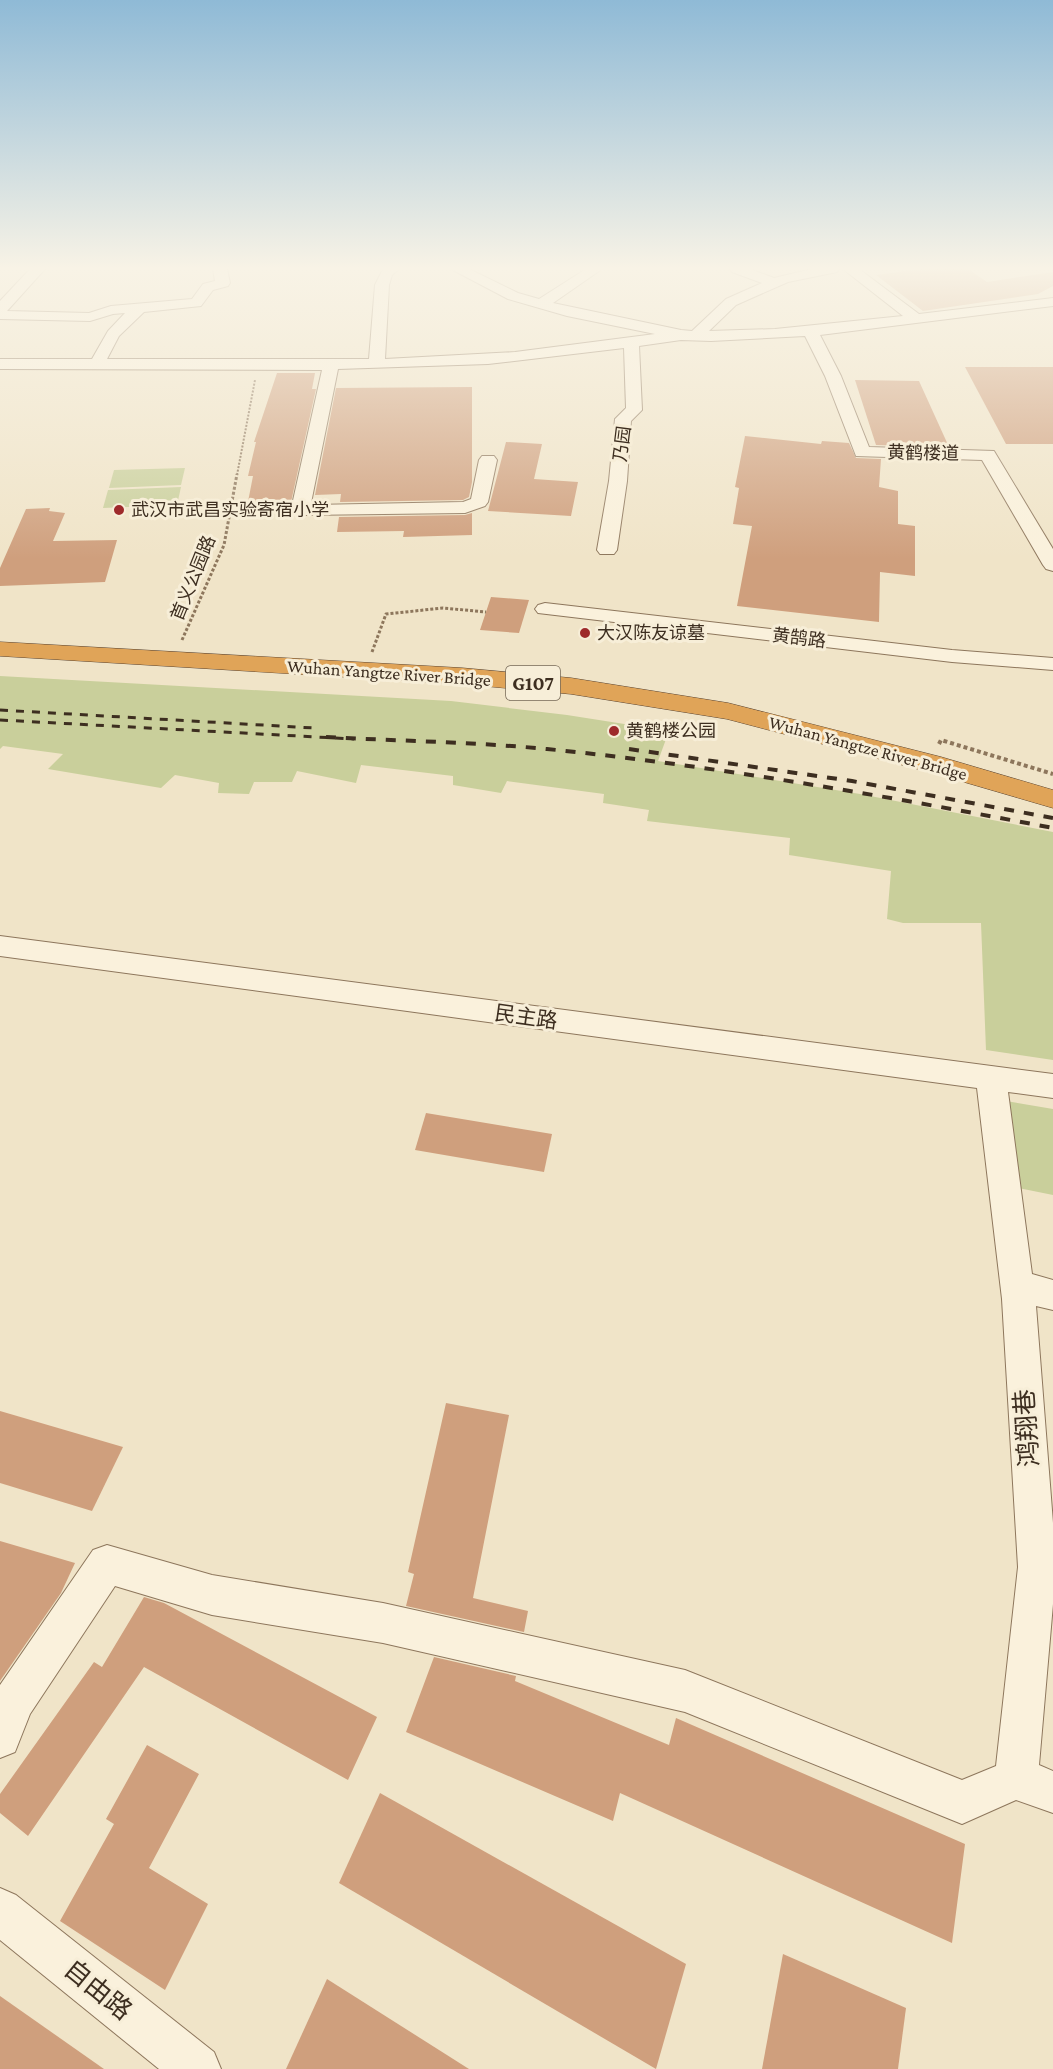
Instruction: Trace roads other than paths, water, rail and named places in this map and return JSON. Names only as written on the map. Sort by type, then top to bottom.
[{"type":"highway","name":"Wuhan Yangtze River Bridge","points":[[0,649],[462,676],[571,686],[656,698],[750,717],[941,766],[1053,798]]},
{"type":"highway","name":"Wuhan Yangtze River Bridge","points":[[0,666],[464,692],[569,702],[728,729],[869,762],[1053,813]]},
{"type":"street","points":[[330,366],[301,505],[309,511],[465,507],[479,502],[488,460]]},
{"type":"street","name":"乃园","points":[[607,550],[618,482],[623,419],[634,410],[633,366]]},
{"type":"street","name":"黄鹤楼道","points":[[828,366],[862,452],[988,455],[1053,565]]},
{"type":"street","name":"黄鹄路","points":[[544,609],[952,656],[1053,664]]},
{"type":"street","name":"民主路","points":[[0,946],[1053,1086]]},
{"type":"street","name":"鸿翔巷","points":[[991,1078],[1017,1286],[1037,1567],[1035,1785]]},
{"type":"street","points":[[1017,1286],[1053,1294]]},
{"type":"street","points":[[0,1737],[15,1700],[107,1564],[212,1595],[383,1623],[685,1691],[962,1802],[1035,1785]]},
{"type":"street","name":"自由路","points":[[0,1911],[197,2069]]},
{"type":"railway","points":[[0,710],[314,728]]},
{"type":"railway","points":[[0,720],[354,739]]},
{"type":"railway","points":[[326,737],[492,745],[611,756],[801,783],[1053,828]]},
{"type":"railway","points":[[629,749],[852,781],[1053,818]]},
{"type":"place","name":"武汉市武昌实验寄宿小学","points":[[119,510]]},
{"type":"place","name":"大汉陈友谅墓","points":[[585,633]]},
{"type":"place","name":"黄鹤楼公园","points":[[614,731]]}]
